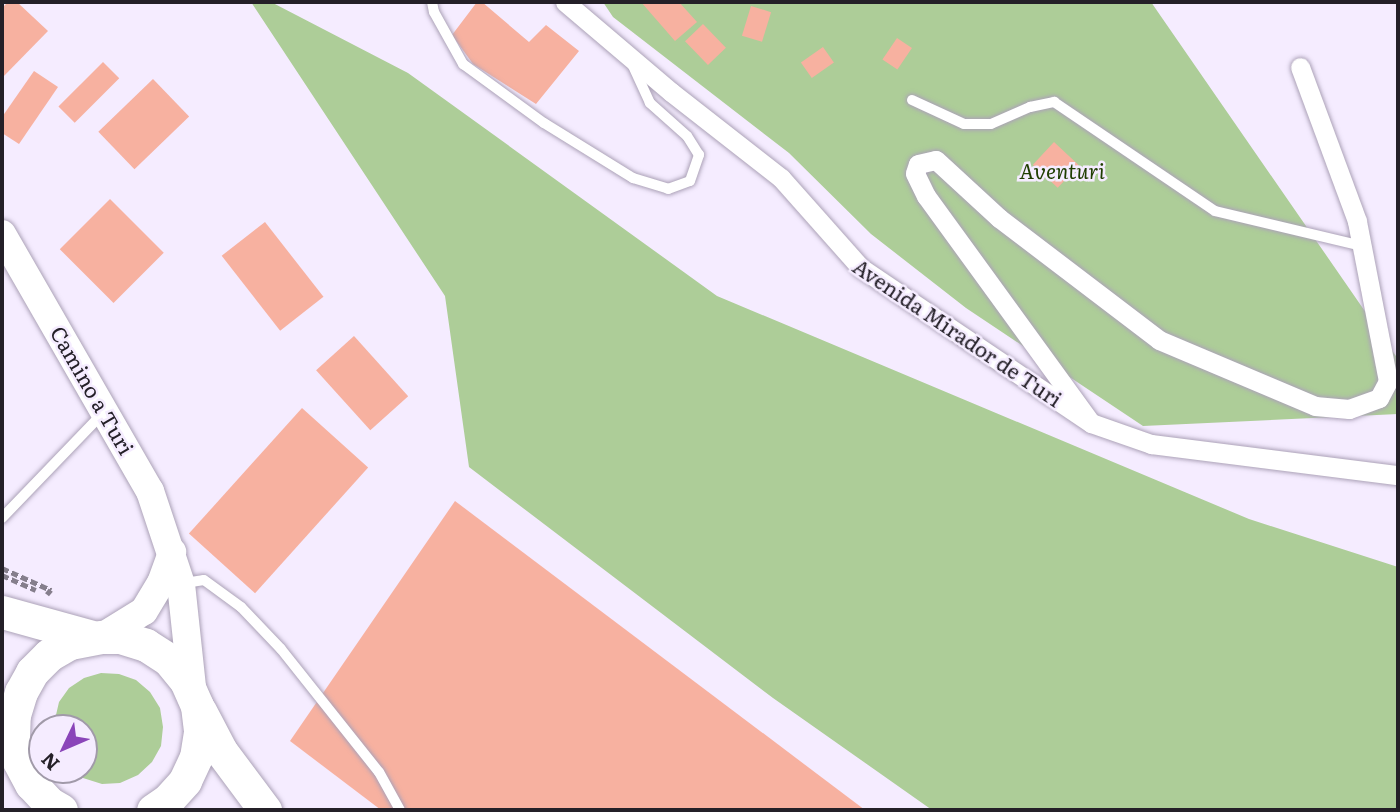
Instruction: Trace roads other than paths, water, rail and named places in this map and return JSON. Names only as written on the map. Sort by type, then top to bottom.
[{"type":"highway","points":[[2,612],[97,637],[120,637],[146,645],[169,660],[186,681],[221,751],[265,810]]},
{"type":"highway","points":[[19,761],[13,738],[14,715],[21,692],[32,672],[59,649],[97,637]]},
{"type":"highway","points":[[153,810],[168,800],[185,781],[196,758],[200,732],[195,702]]},
{"type":"highway","points":[[2,732],[31,784],[49,803],[61,810]]},
{"type":"main road","name":"Camino a Turi","points":[[2,234],[106,410],[150,491],[181,584],[195,702]]},
{"type":"main road","points":[[97,637],[144,611],[161,583],[172,552]]},
{"type":"street","name":"Avenida Mirador de Turi","points":[[565,2],[780,178],[861,268],[1091,423],[1152,444],[1398,475]]},
{"type":"street","points":[[1091,423],[926,196],[915,173],[918,164],[936,160],[999,218],[1159,340],[1315,406],[1349,409],[1379,398],[1388,381],[1357,221],[1300,67]]},
{"type":"lane","points":[[432,2],[433,12],[463,64],[544,123],[632,178],[668,189],[691,181],[699,155],[687,136],[650,103],[629,56]]},
{"type":"lane","points":[[912,100],[964,124],[991,124],[1030,107],[1055,102],[1215,211],[1362,246]]},
{"type":"lane","points":[[2,518],[106,410]]},
{"type":"lane","points":[[181,584],[204,580],[241,607],[281,649],[379,772],[400,810]]},
{"type":"park label","name":"Aventuri","points":[[1062,170]]}]
